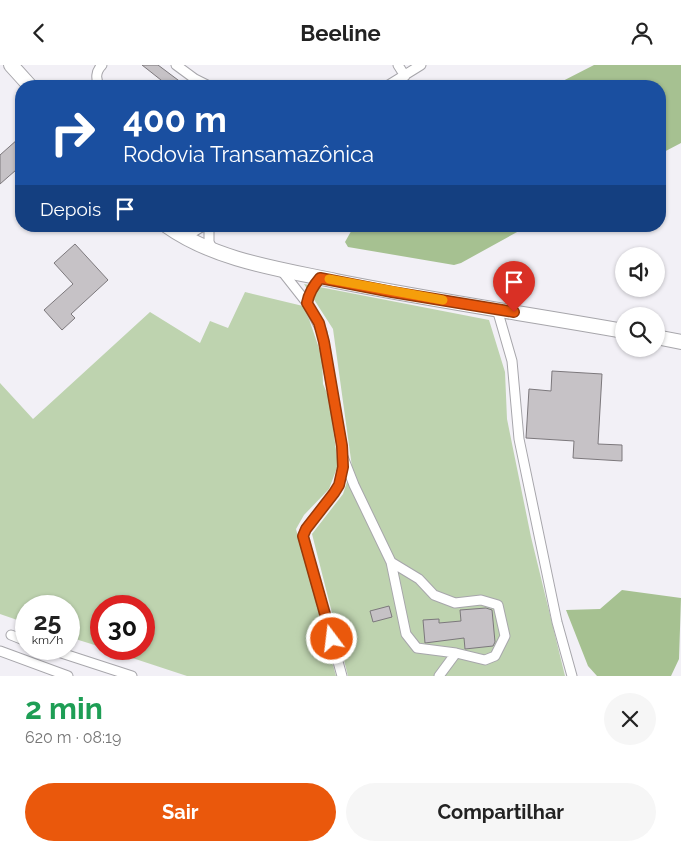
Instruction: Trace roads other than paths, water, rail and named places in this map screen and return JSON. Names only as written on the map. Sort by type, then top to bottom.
[{"type":"highway","points":[[11,65],[25,80]]},
{"type":"highway","points":[[175,232],[213,250],[281,270],[392,292],[615,329]]},
{"type":"highway","points":[[665,339],[681,342]]},
{"type":"street","points":[[97,80],[96,75],[102,65]]},
{"type":"street","points":[[176,65],[197,80]]},
{"type":"street","points":[[398,65],[405,76]]},
{"type":"street","points":[[398,80],[421,65]]},
{"type":"street","points":[[179,235],[193,232]]},
{"type":"street","points":[[209,232],[209,242],[213,250]]},
{"type":"street","points":[[281,270],[307,303],[319,323],[324,342],[343,457],[354,485],[391,562],[406,634],[417,648],[456,653],[486,660],[495,657],[504,636],[498,605],[481,600],[455,603],[434,595],[419,579],[391,562]]},
{"type":"street","points":[[307,303],[309,294],[320,278]]},
{"type":"street","points":[[497,309],[512,361],[519,439],[557,622],[572,676]]},
{"type":"street","points":[[342,676],[303,536],[306,529],[339,485],[343,457]]},
{"type":"street","points":[[11,635],[15,637]]},
{"type":"street","points":[[0,651],[68,676]]},
{"type":"street","points":[[439,676],[456,653]]},
{"type":"street","points":[[80,659],[132,676]]}]
